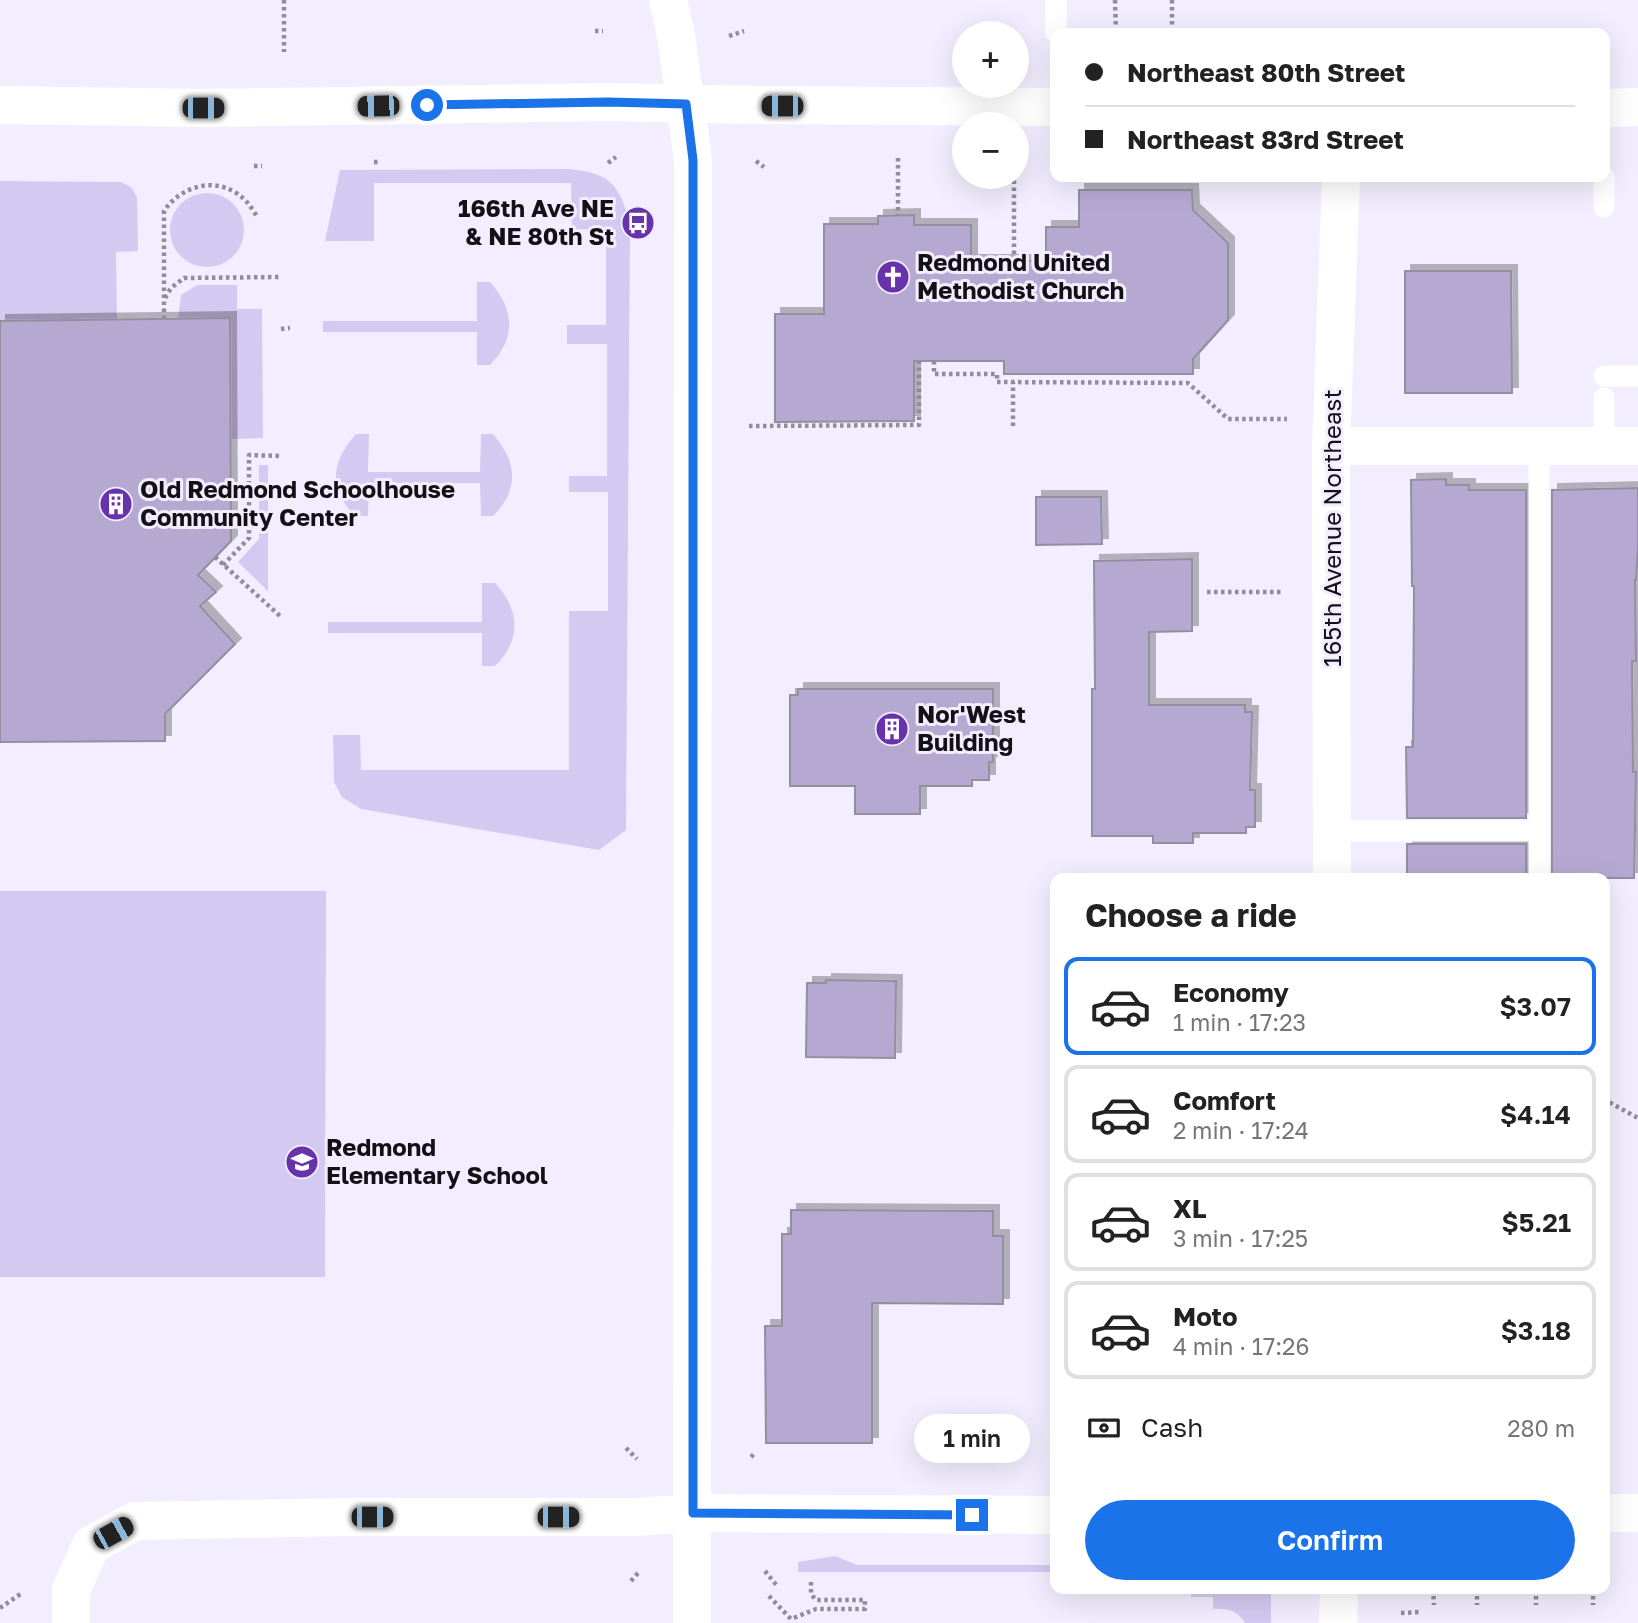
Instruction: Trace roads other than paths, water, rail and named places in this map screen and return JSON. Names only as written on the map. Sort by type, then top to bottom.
[{"type":"street","points":[[668,0],[676,34],[693,160],[692,1623]]},
{"type":"street","points":[[0,106],[203,108],[608,102],[1050,107]]},
{"type":"street","points":[[1610,108],[1638,107]]},
{"type":"street","name":"165th Avenue Northeast","points":[[1332,873],[1331,446],[1341,182]]},
{"type":"street","points":[[1331,446],[1621,446]]},
{"type":"street","points":[[71,1623],[71,1590],[91,1545],[135,1521],[346,1517],[637,1517],[693,1513],[1050,1515]]},
{"type":"street","points":[[1610,1513],[1638,1513]]},
{"type":"street","points":[[1338,1623],[1339,1594]]},
{"type":"lane","points":[[1056,0],[1056,28]]},
{"type":"lane","points":[[1604,182],[1604,207]]},
{"type":"lane","points":[[1604,376],[1638,376]]},
{"type":"lane","points":[[1604,398],[1621,446]]},
{"type":"lane","points":[[1538,446],[1538,873]]},
{"type":"lane","points":[[1332,831],[1538,831]]},
{"type":"place","name":"166th Ave NE & NE 80th St","points":[[638,223]]},
{"type":"place","name":"Redmond United Methodist Church","points":[[893,277]]},
{"type":"place","name":"Old Redmond Schoolhouse Community Center","points":[[116,504]]},
{"type":"place","name":"Nor'West Building","points":[[892,729]]},
{"type":"place","name":"Redmond Elementary School","points":[[302,1162]]}]
